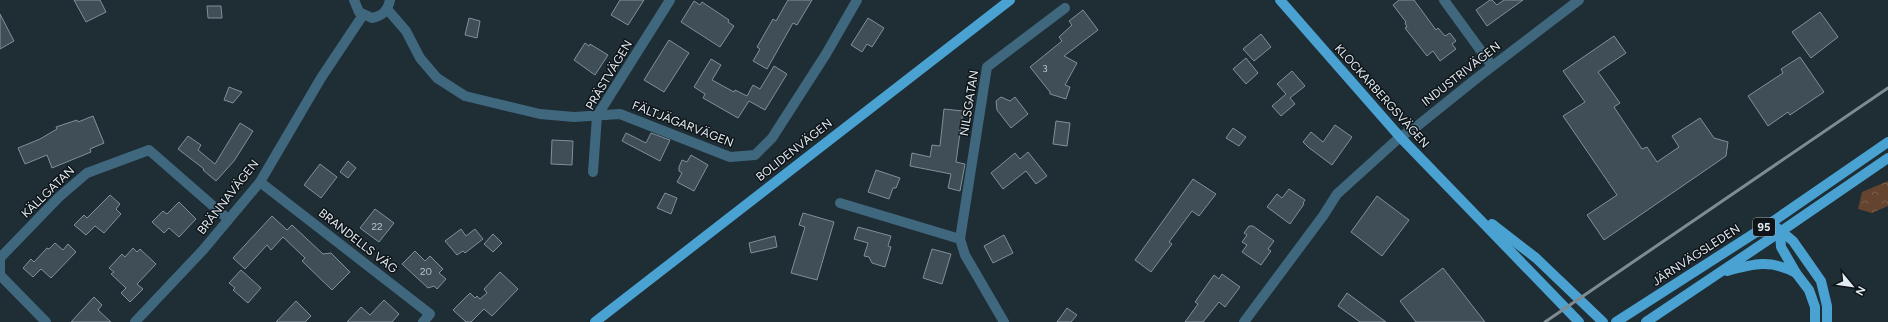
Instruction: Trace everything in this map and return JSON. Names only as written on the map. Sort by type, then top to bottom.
[{"type":"main road","name":"BOLIDENVÄGEN","points":[[595,322],[1010,0]]},
{"type":"main road","name":"KLOCKARBERGSVÄGEN","points":[[1280,0],[1400,137],[1579,322]]},
{"type":"main road","name":"JÄRNVÄGSLEDEN","points":[[1616,322],[1772,222],[1888,142]]},
{"type":"main road","name":"95","points":[[1647,321],[1888,158]]},
{"type":"main road","name":"KLOCKARBERGSVÄGEN","points":[[1468,206],[1536,258],[1603,322]]},
{"type":"main road","points":[[1772,222],[1780,232],[1793,241],[1820,281],[1827,306],[1827,322]]},
{"type":"main road","points":[[1780,232],[1781,246],[1796,273],[1809,290],[1814,307],[1815,322]]},
{"type":"main road","points":[[1718,274],[1749,265],[1766,264],[1783,266],[1796,273]]},
{"type":"street","points":[[354,0],[356,8],[363,15],[372,18],[378,17],[388,5]]},
{"type":"street","name":"PRÄSTVÄGEN","points":[[593,172],[597,116],[670,0]]},
{"type":"street","name":"FÄLTJÄGARVÄGEN","points":[[388,5],[406,31],[420,58],[437,78],[465,96],[540,114],[597,116],[620,114],[730,157],[755,155],[772,138],[826,54],[857,0]]},
{"type":"street","points":[[1444,0],[1492,66]]},
{"type":"street","name":"INDUSTRIVÄGEN","points":[[1244,322],[1323,216],[1337,194],[1400,137],[1416,127],[1492,66],[1579,0]]},
{"type":"street","name":"NILSGATAN","points":[[960,239],[987,67],[1065,8]]},
{"type":"street","name":"BRÄNNAVÄGEN","points":[[135,322],[203,250],[260,182],[321,78],[363,15]]},
{"type":"street","name":"KÄLLGATAN","points":[[46,322],[0,275],[0,258],[59,197],[87,173],[149,150],[228,219]]},
{"type":"street","name":"BRANDELLS VÄG","points":[[260,182],[430,314],[423,322]]},
{"type":"street","points":[[840,203],[960,239],[965,255],[1004,322]]},
{"type":"green space","points":[[1888,181],[1888,206],[1872,213],[1858,209],[1862,192]]},
{"type":"building","points":[[74,0],[100,0],[106,12],[86,22]]},
{"type":"building","points":[[620,0],[644,0],[628,25],[611,15]]},
{"type":"building","points":[[788,0],[812,0],[797,25],[793,23],[767,69],[753,61],[760,49],[757,47],[773,19],[776,21]]},
{"type":"building","points":[[1399,0],[1414,0],[1436,30],[1438,28],[1445,36],[1450,33],[1456,41],[1452,44],[1456,49],[1440,61],[1433,51],[1427,56],[1405,28],[1407,27],[1406,22],[1393,5]]},
{"type":"building","points":[[1490,0],[1497,5],[1504,0],[1523,0],[1487,26],[1476,10]]},
{"type":"building","points":[[694,1],[700,5],[702,2],[729,20],[728,22],[734,26],[720,47],[681,22]]},
{"type":"building","points":[[207,6],[221,6],[222,18],[208,18]]},
{"type":"building","points":[[1083,10],[1098,30],[1064,56],[1077,63],[1065,85],[1070,87],[1066,99],[1050,94],[1030,67],[1062,41],[1059,37],[1072,25],[1069,21]]},
{"type":"building","points":[[1820,12],[1838,37],[1811,58],[1792,32]]},
{"type":"building","points":[[0,14],[14,41],[0,49]]},
{"type":"building","points":[[469,18],[480,21],[477,38],[465,35]]},
{"type":"building","points":[[868,18],[884,28],[872,47],[867,44],[862,52],[851,45]]},
{"type":"building","points":[[1261,34],[1271,47],[1254,61],[1243,49]]},
{"type":"building","points":[[1614,36],[1626,53],[1598,72],[1620,103],[1614,107],[1642,149],[1647,147],[1657,162],[1679,147],[1672,136],[1700,118],[1714,138],[1728,142],[1726,156],[1604,240],[1587,215],[1617,195],[1563,116],[1585,102],[1563,71]]},
{"type":"building","points":[[669,40],[689,53],[664,92],[644,80]]},
{"type":"building","points":[[585,43],[589,46],[590,44],[608,55],[595,75],[574,60]]},
{"type":"building","points":[[1800,57],[1824,92],[1790,115],[1788,112],[1768,126],[1748,96],[1783,73],[1781,69]]},
{"type":"building","points":[[1246,58],[1258,73],[1246,84],[1233,69]]},
{"type":"building","points":[[711,59],[721,65],[712,80],[734,92],[735,90],[747,96],[753,85],[760,89],[774,66],[787,74],[765,110],[749,101],[738,118],[703,98],[705,94],[694,87]]},
{"type":"building","points":[[1292,71],[1305,86],[1290,98],[1295,104],[1281,116],[1272,106],[1286,94],[1277,84]]},
{"type":"building","points":[[229,87],[242,92],[233,103],[224,100]]},
{"type":"building","points":[[1001,97],[1010,101],[1015,97],[1028,114],[1011,128],[997,110],[996,101]]},
{"type":"building","points":[[944,109],[963,111],[956,162],[965,164],[960,191],[948,188],[951,174],[910,166],[912,153],[930,157],[932,145],[940,146]]},
{"type":"building","points":[[93,116],[104,143],[90,149],[91,152],[52,168],[47,155],[25,164],[18,148],[40,139],[57,129],[56,127],[77,120],[78,122]]},
{"type":"building","points":[[1056,121],[1070,123],[1067,146],[1053,144]]},
{"type":"building","points":[[240,123],[253,131],[234,161],[216,181],[203,170],[204,169],[178,149],[188,136],[201,145],[198,150],[215,164]]},
{"type":"building","points":[[1335,125],[1352,137],[1332,165],[1303,142],[1311,132],[1323,142]]},
{"type":"building","points":[[1233,128],[1246,137],[1239,146],[1226,138]]},
{"type":"building","points":[[626,133],[646,143],[651,133],[670,140],[660,161],[622,141]]},
{"type":"building","points":[[552,140],[573,141],[572,165],[551,164]]},
{"type":"building","points":[[1028,152],[1047,176],[1036,184],[1026,171],[1003,189],[991,173],[1015,153],[1020,159]]},
{"type":"building","points":[[691,155],[708,165],[694,191],[677,182],[682,173],[679,171],[679,167],[682,160],[687,162]]},
{"type":"building","points":[[348,161],[356,168],[348,178],[340,172]]},
{"type":"building","points":[[320,164],[337,177],[321,198],[304,185]]},
{"type":"building","points":[[876,170],[900,178],[896,188],[893,188],[889,199],[868,192]]},
{"type":"building","points":[[1193,179],[1216,194],[1199,216],[1192,211],[1169,242],[1172,244],[1151,272],[1135,260]]},
{"type":"building","points":[[1289,189],[1305,200],[1303,203],[1304,204],[1290,224],[1267,207],[1277,194],[1282,198]]},
{"type":"building","points":[[665,193],[677,198],[671,214],[657,208]]},
{"type":"building","points":[[110,195],[120,204],[116,209],[121,214],[104,233],[95,226],[86,235],[74,225],[84,215],[87,218]]},
{"type":"building","points":[[1377,196],[1409,220],[1382,256],[1351,232]]},
{"type":"building","points":[[179,202],[196,219],[179,237],[169,228],[164,233],[152,222],[163,211],[167,214]]},
{"type":"building","points":[[375,209],[394,223],[379,242],[360,228]]},
{"type":"building","points":[[803,213],[834,222],[817,280],[791,273],[805,227],[799,225]]},
{"type":"building","points":[[272,216],[287,230],[292,225],[323,254],[331,253],[350,272],[332,290],[302,261],[305,258],[283,237],[271,250],[267,245],[245,269],[233,258]]},
{"type":"building","points":[[1249,226],[1253,226],[1274,241],[1268,249],[1271,251],[1261,265],[1242,252],[1247,245],[1242,242],[1247,235],[1244,233]]},
{"type":"building","points":[[858,227],[891,236],[888,246],[891,247],[885,267],[872,263],[869,257],[864,256],[868,243],[854,239]]},
{"type":"building","points":[[461,229],[466,236],[475,229],[483,239],[465,253],[463,251],[457,255],[445,241]]},
{"type":"building","points":[[493,234],[502,243],[493,252],[484,244]]},
{"type":"building","points":[[1004,235],[1013,253],[993,263],[984,246]]},
{"type":"building","points":[[775,236],[777,247],[751,253],[749,243]]},
{"type":"building","points":[[55,243],[63,250],[68,244],[76,252],[51,278],[41,269],[33,277],[23,268],[31,259],[34,262],[47,248],[49,249]]},
{"type":"building","points":[[133,248],[137,252],[140,249],[156,264],[137,284],[143,289],[130,302],[121,293],[126,288],[111,274],[114,272],[109,268],[122,254],[125,257]]},
{"type":"building","points":[[932,249],[951,254],[942,284],[923,278]]},
{"type":"building","points":[[415,251],[425,261],[430,256],[443,269],[439,273],[446,279],[437,289],[434,286],[428,288],[402,264]]},
{"type":"building","points":[[1443,268],[1485,322],[1416,322],[1400,301]]},
{"type":"building","points":[[241,270],[261,288],[248,303],[233,290],[235,288],[229,283]]},
{"type":"building","points":[[500,272],[518,289],[492,316],[484,309],[471,322],[466,322],[453,310],[470,293],[475,298],[477,296],[480,299],[487,293],[484,289]]},
{"type":"building","points":[[1222,274],[1240,287],[1225,307],[1219,302],[1203,322],[1185,322],[1198,304],[1195,302],[1214,275],[1219,279]]},
{"type":"building","points":[[1347,293],[1386,322],[1360,322],[1338,306]]},
{"type":"building","points":[[94,297],[102,305],[98,310],[111,322],[71,322]]},
{"type":"building","points":[[384,300],[399,314],[392,322],[347,322],[361,307],[370,315]]},
{"type":"building","points":[[296,301],[311,316],[305,322],[276,322]]},
{"type":"building","points":[[1067,308],[1077,315],[1071,322],[1057,322]]},
{"type":"railway","points":[[1545,322],[1888,88]]}]
